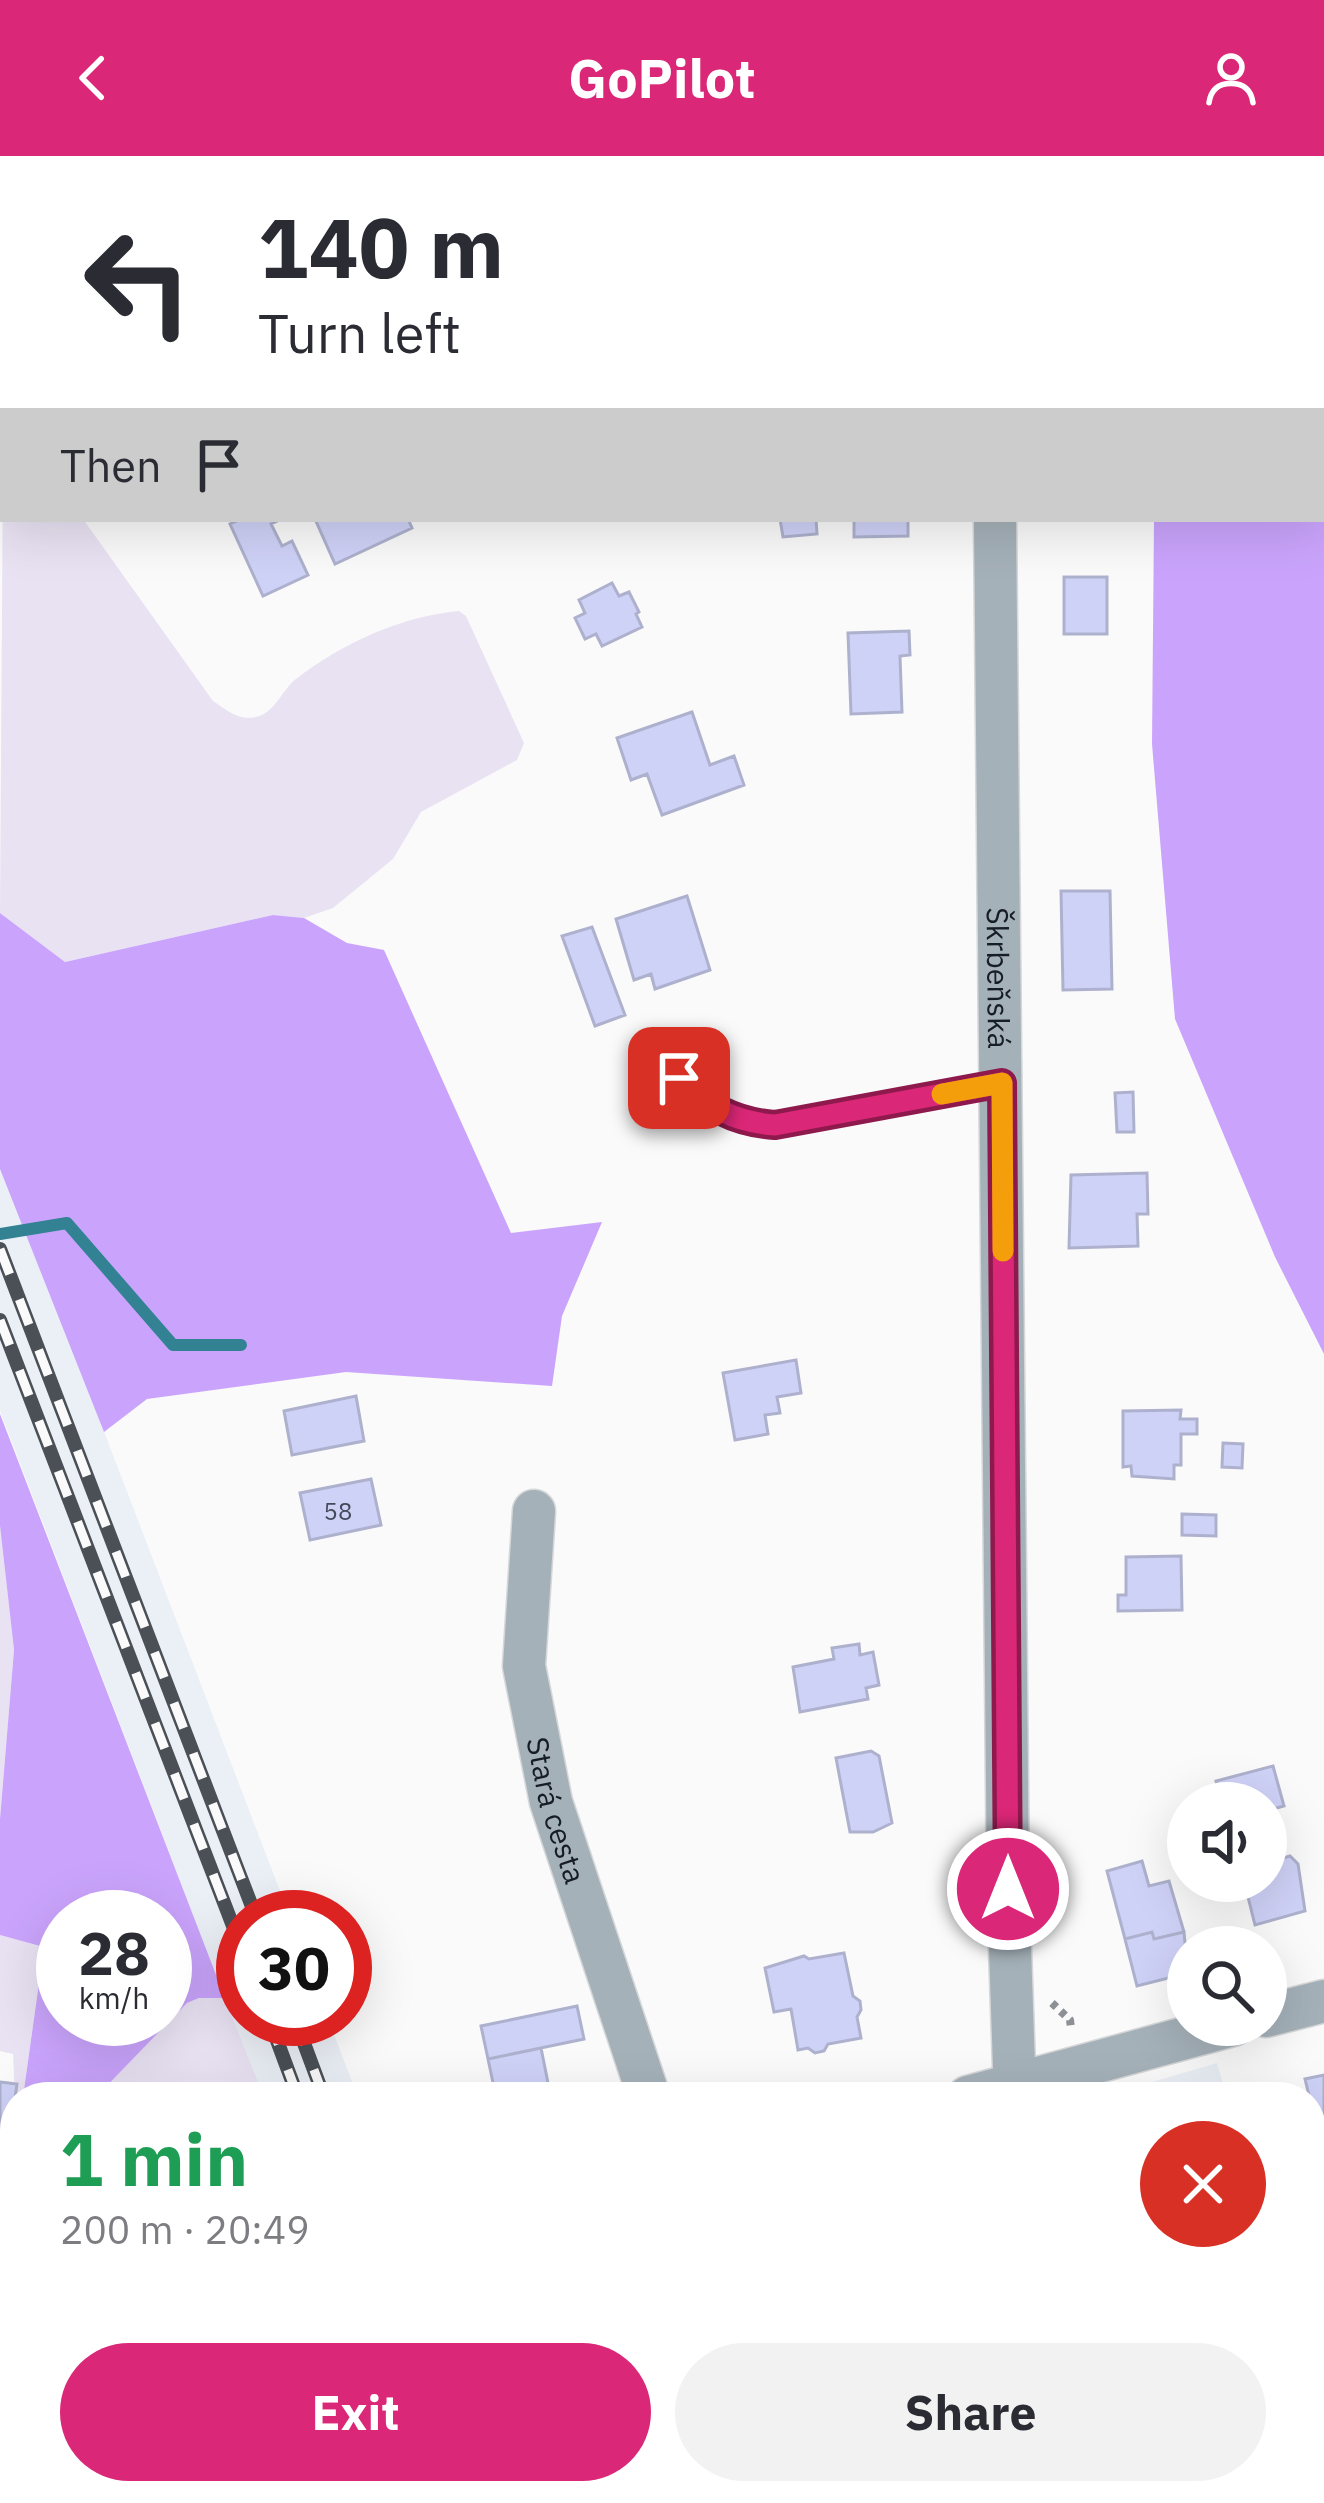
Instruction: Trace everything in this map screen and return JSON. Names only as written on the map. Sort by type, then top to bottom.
[{"type":"street","name":"Škrbeňská","points":[[995,522],[1014,2082]]},
{"type":"street","name":"Stará cesta","points":[[534,1510],[524,1666],[551,1802],[644,2082]]},
{"type":"street","points":[[1287,2011],[1324,2001]]},
{"type":"street","points":[[1041,2082],[1167,2045]]},
{"type":"lane","points":[[662,1042],[679,1078],[705,1105],[748,1123],[775,1125],[1002,1083]]},
{"type":"shaded area","points":[[3,522],[85,522],[213,701],[244,717],[263,715],[296,679],[352,643],[415,619],[459,611],[466,616],[524,743],[517,760],[421,812],[393,859],[333,908],[304,918],[273,915],[65,962],[0,913]]},
{"type":"shaded area","points":[[1154,522],[1324,522],[1324,1354],[1275,1257],[1175,1019],[1152,744]]},
{"type":"shaded area","points":[[0,913],[65,962],[273,915],[304,918],[347,943],[384,950],[511,1233],[602,1222],[562,1316],[552,1386],[346,1372],[147,1399],[104,1432],[0,1169]]},
{"type":"shaded area","points":[[0,1169],[280,1890],[216,1890],[216,1975],[192,1912],[192,1890],[184,1890],[0,1411]]},
{"type":"shaded area","points":[[0,1414],[183,1890],[36,1890],[36,1945],[0,1935],[0,1819],[14,1650],[0,1526]]},
{"type":"shaded area","points":[[0,1526],[14,1650],[0,1819]]},
{"type":"shaded area","points":[[192,1912],[216,1975],[216,1998],[192,2001]]},
{"type":"shaded area","points":[[0,1935],[36,1944],[36,2004],[25,2082],[14,2082],[13,2054],[0,2051]]},
{"type":"shaded area","points":[[216,1998],[216,2046],[244,2046],[258,2082],[111,2082],[145,2046],[192,2046],[192,2001]]},
{"type":"shaded area","points":[[36,2004],[36,2046],[145,2046],[111,2082],[25,2082]]},
{"type":"shaded area","points":[[244,2046],[338,2046],[352,2082],[258,2082]]},
{"type":"shaded area","points":[[1217,2063],[1223,2082],[1152,2082]]},
{"type":"building","points":[[275,522],[271,524],[282,546],[292,541],[308,575],[263,596],[230,524]]},
{"type":"building","points":[[316,522],[409,522],[412,528],[335,564]]},
{"type":"building","points":[[780,522],[816,522],[817,534],[783,537]]},
{"type":"building","points":[[854,522],[908,522],[908,536],[854,537]]},
{"type":"building","points":[[1064,577],[1107,577],[1107,634],[1064,634]]},
{"type":"building","points":[[612,583],[619,596],[629,592],[642,627],[602,646],[596,634],[585,639],[575,618],[585,613],[579,600]]},
{"type":"building","points":[[909,631],[910,655],[900,656],[902,712],[851,714],[848,633]]},
{"type":"building","points":[[692,712],[710,765],[734,756],[744,785],[662,815],[647,774],[631,780],[617,738]]},
{"type":"building","points":[[1061,891],[1110,891],[1112,989],[1063,990]]},
{"type":"building","points":[[687,896],[710,970],[655,989],[651,974],[634,980],[616,919]]},
{"type":"building","points":[[592,927],[625,1015],[595,1026],[562,936]]},
{"type":"building","points":[[1133,1092],[1134,1132],[1117,1132],[1115,1093]]},
{"type":"building","points":[[1147,1173],[1148,1214],[1137,1214],[1138,1246],[1069,1248],[1071,1175]]},
{"type":"building","points":[[796,1360],[801,1393],[777,1397],[780,1413],[765,1415],[768,1434],[735,1440],[723,1373]]},
{"type":"building","points":[[356,1396],[364,1441],[292,1455],[284,1411]]},
{"type":"building","points":[[1181,1410],[1180,1419],[1197,1419],[1197,1434],[1181,1434],[1181,1465],[1174,1465],[1174,1479],[1132,1476],[1131,1466],[1123,1467],[1123,1411]]},
{"type":"building","points":[[1223,1443],[1243,1444],[1242,1468],[1222,1467]]},
{"type":"building","points":[[371,1479],[381,1525],[310,1540],[300,1493]]},
{"type":"building","points":[[1182,1514],[1216,1515],[1216,1536],[1182,1535]]},
{"type":"building","points":[[1181,1556],[1182,1610],[1118,1611],[1118,1595],[1126,1595],[1126,1557]]},
{"type":"building","points":[[859,1644],[860,1655],[873,1652],[879,1685],[866,1688],[868,1699],[800,1712],[793,1667],[834,1659],[832,1648]]},
{"type":"building","points":[[871,1751],[879,1756],[892,1823],[873,1832],[850,1832],[836,1758]]},
{"type":"building","points":[[1273,1766],[1277,1782],[1216,1782]]},
{"type":"building","points":[[1290,1856],[1298,1864],[1305,1911],[1255,1925],[1249,1902],[1287,1902]]},
{"type":"building","points":[[1142,1861],[1149,1886],[1167,1882],[1167,1902],[1175,1902],[1182,1926],[1167,1926],[1167,1936],[1154,1939],[1152,1932],[1125,1939],[1107,1871]]},
{"type":"building","points":[[1152,1932],[1154,1939],[1167,1936],[1167,1978],[1137,1986],[1125,1939]]},
{"type":"building","points":[[844,1953],[853,1996],[860,2001],[861,2038],[828,2044],[815,2053],[808,2048],[798,2050],[791,2009],[774,2012],[765,1968],[804,1956]]},
{"type":"building","points":[[577,2006],[584,2039],[488,2059],[481,2026]]},
{"type":"building","points":[[541,2048],[548,2082],[493,2082],[488,2059]]},
{"type":"building","points":[[1324,2075],[1324,2082],[1305,2079]]},
{"type":"waterway","points":[[0,1234],[67,1223],[173,1345],[241,1345]]},
{"type":"railway","points":[[0,1249],[246,1890]]},
{"type":"railway","points":[[0,1320],[219,1890]]},
{"type":"railway","points":[[279,2046],[292,2082]]},
{"type":"railway","points":[[305,2046],[318,2082]]},
{"type":"slow traffic","points":[[942,1094],[1002,1083],[1003,1251]]},
{"type":"route","points":[[679,1078],[705,1105],[748,1123],[775,1125],[1002,1083],[1008,1889]]}]
